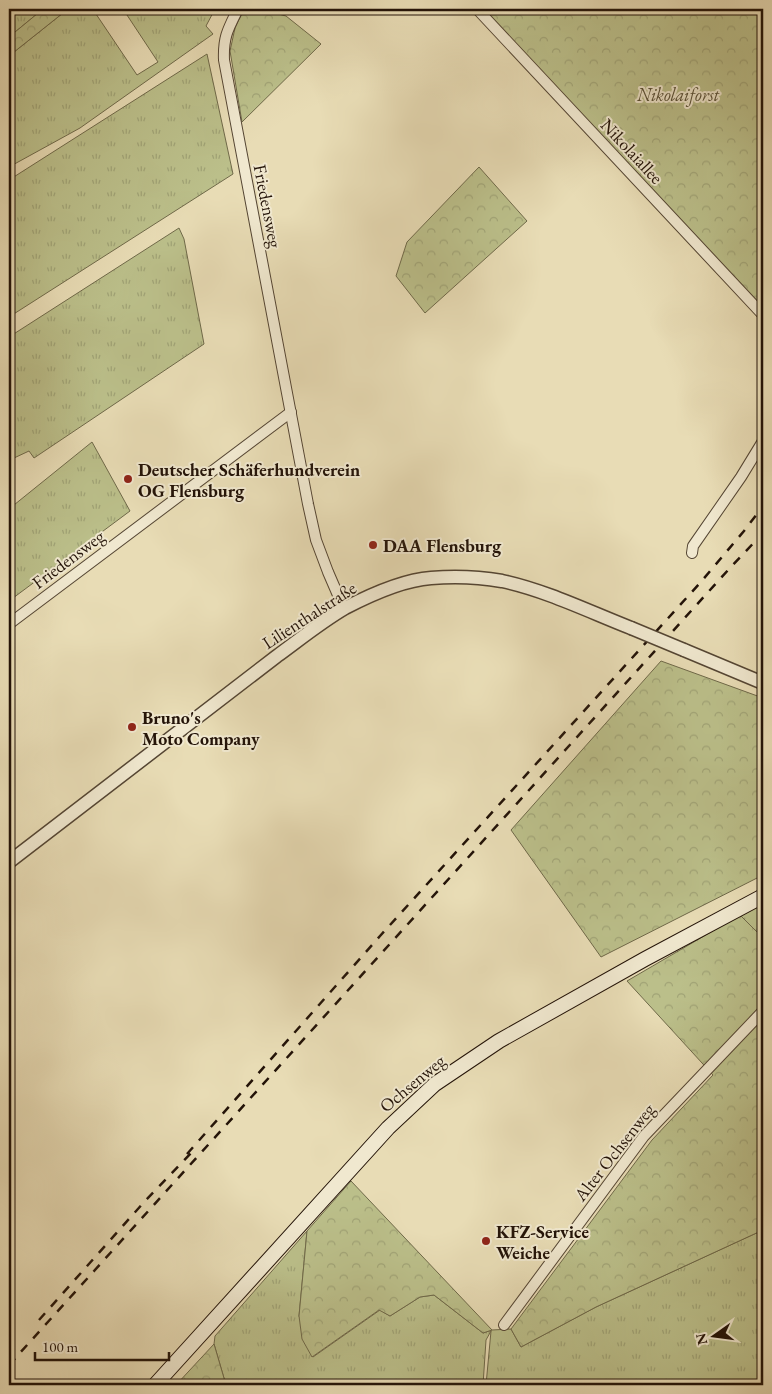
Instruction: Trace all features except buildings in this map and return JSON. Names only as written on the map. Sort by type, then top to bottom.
[{"type":"main road","name":"Ochsenweg","points":[[155,1385],[388,1128],[435,1084],[499,1040],[763,896]]},
{"type":"street","name":"Friedensweg","points":[[238,9],[228,28],[224,44],[224,60],[308,504],[316,540],[344,609]]},
{"type":"street","name":"Nikolaiallee","points":[[477,9],[763,315]]},
{"type":"street","name":"Friedensweg","points":[[9,624],[291,412]]},
{"type":"street","points":[[692,553],[693,546],[741,477],[763,441]]},
{"type":"street","name":"Lilienthalstraße","points":[[9,862],[319,625],[344,609],[397,585],[429,578],[462,577],[502,581],[542,593],[763,683]]},
{"type":"street","name":"Alter Ochsenweg","points":[[504,1325],[644,1136],[763,1011]]},
{"type":"green space","points":[[9,9],[43,9],[9,37]]},
{"type":"green space","points":[[43,9],[68,9],[9,56],[9,37]]},
{"type":"green space","points":[[68,9],[95,9],[96,14],[137,75],[158,62],[123,9],[215,9],[206,26],[213,34],[80,128],[9,167],[9,56]]},
{"type":"green space","points":[[244,9],[259,9],[286,16],[321,44],[242,122],[230,51],[235,28]]},
{"type":"green space","name":"Nikolaiforst","points":[[486,9],[763,9],[763,308],[484,11]]},
{"type":"green space","points":[[207,54],[233,174],[9,317],[9,180]]},
{"type":"green space","points":[[479,167],[527,221],[425,313],[396,276],[407,242]]},
{"type":"green space","points":[[179,228],[184,239],[204,344],[34,458],[29,451],[14,458],[9,456],[9,337]]},
{"type":"green space","points":[[92,442],[130,511],[9,601],[9,509]]},
{"type":"green space","points":[[661,661],[763,698],[763,875],[601,957],[511,830]]},
{"type":"green space","points":[[763,902],[763,938],[740,915]]},
{"type":"green space","points":[[740,915],[763,938],[763,1230],[596,1307],[521,1347],[511,1329],[652,1140],[713,1075],[627,981]]},
{"type":"green space","points":[[351,1181],[492,1330],[483,1333],[434,1295],[420,1297],[390,1316],[379,1310],[312,1357],[302,1339],[299,1316],[307,1231]]},
{"type":"green space","points":[[763,1230],[763,1385],[486,1385],[491,1331],[486,1340],[483,1385],[226,1385],[214,1344],[215,1336],[307,1231],[299,1316],[313,1357],[380,1310],[390,1316],[420,1297],[434,1295],[483,1333],[492,1330],[511,1329],[521,1347],[596,1307]]},
{"type":"green space","points":[[214,1344],[226,1385],[176,1385]]},
{"type":"railway","points":[[187,1154],[380,936],[700,583],[763,506]]},
{"type":"railway","points":[[9,1365],[763,533]]},
{"type":"railway","points":[[39,1320],[145,1201],[194,1150]]},
{"type":"place","name":"Deutscher Schäferhundverein OG Flensburg","points":[[128,479]]},
{"type":"place","name":"DAA Flensburg","points":[[373,545]]},
{"type":"place","name":"Bruno's Moto Company","points":[[132,727]]},
{"type":"place","name":"KFZ-Service Weiche","points":[[486,1241]]}]
